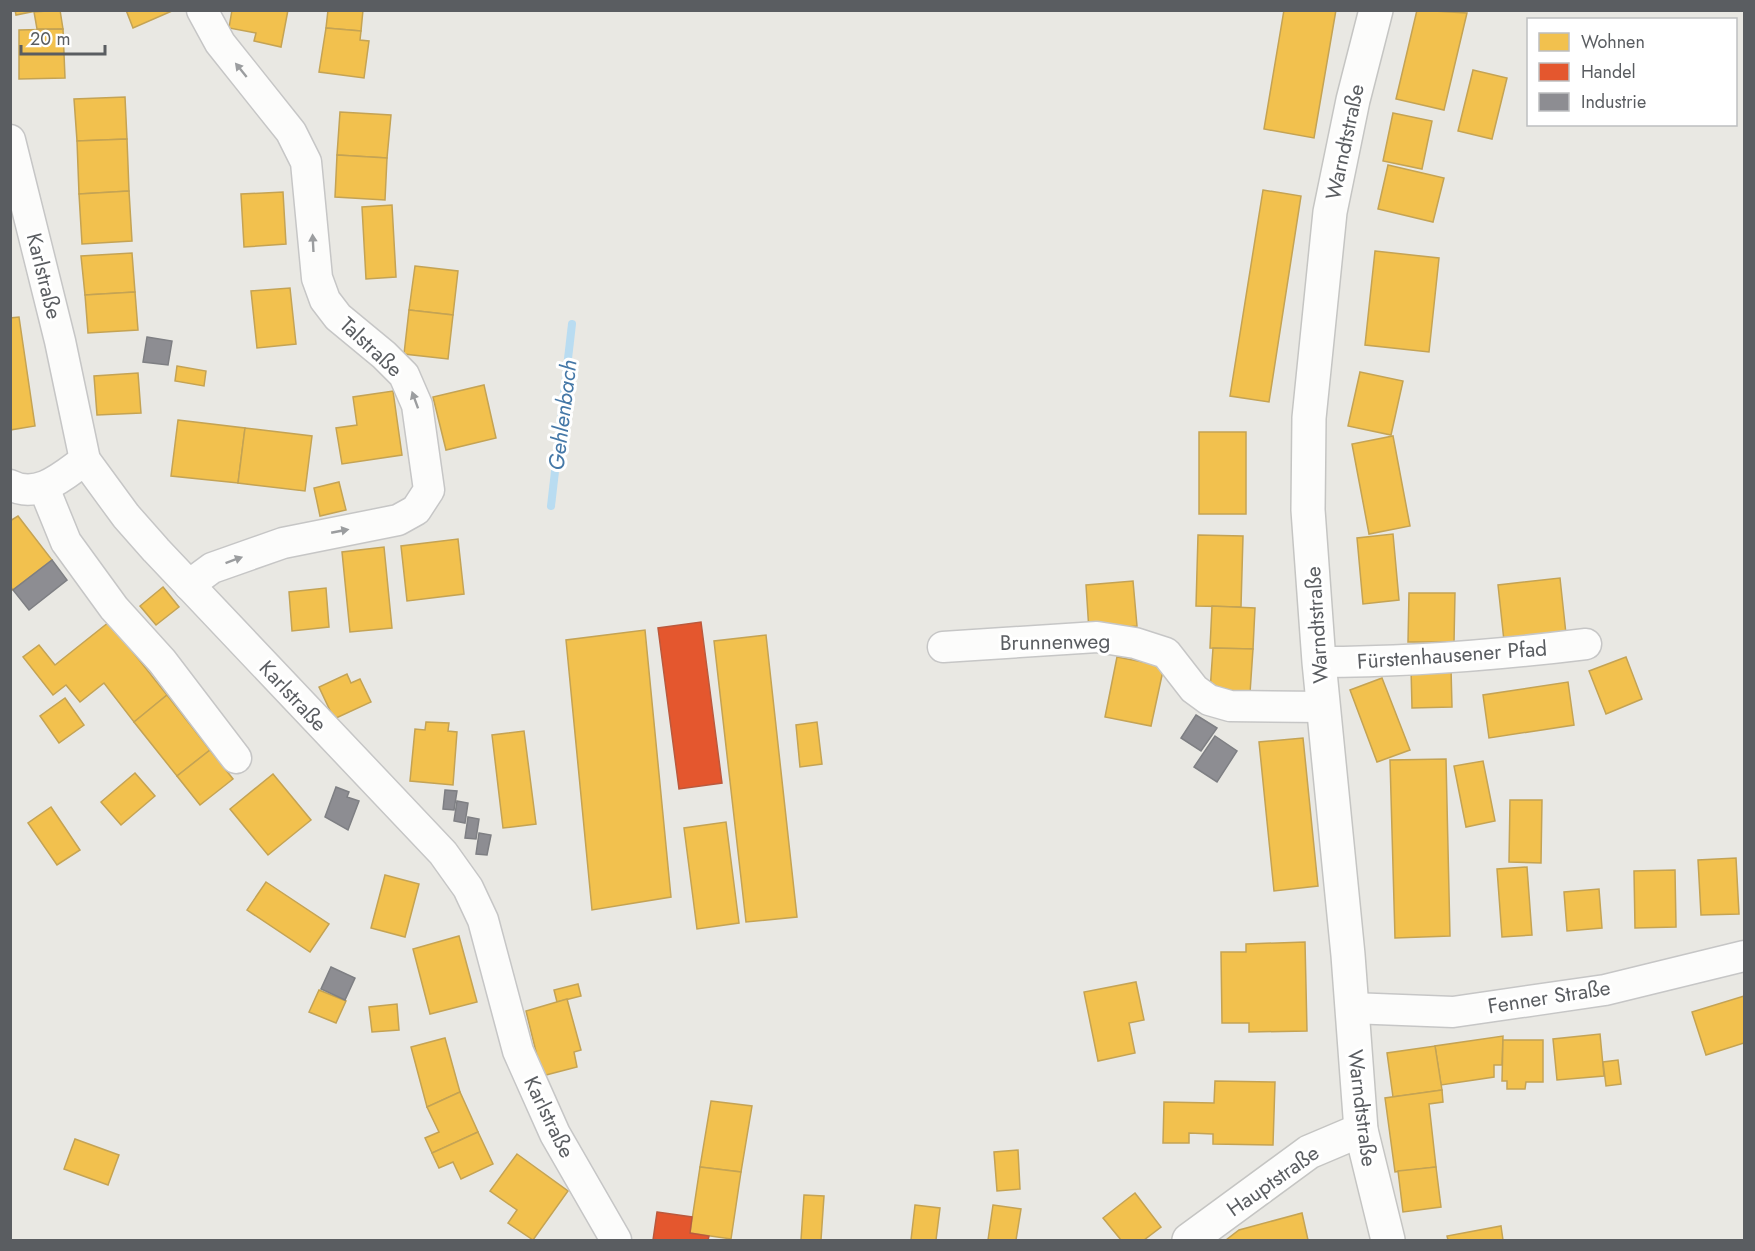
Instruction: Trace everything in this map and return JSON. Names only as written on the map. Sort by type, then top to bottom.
[{"type":"main road","name":"Warndtstraße","points":[[1376,10],[1353,100],[1330,212],[1309,418],[1308,510],[1319,662],[1361,1130],[1388,1240]]},
{"type":"main road","name":"Hauptstraße","points":[[1189,1240],[1309,1152],[1361,1130]]},
{"type":"street","name":"Talstraße","points":[[189,585],[212,568],[283,543],[398,520],[416,510],[429,490],[417,405],[404,375],[384,355],[338,317],[325,300],[317,278],[306,162],[291,132],[220,43],[202,10]]},
{"type":"street","name":"Karlstraße","points":[[10,140],[60,341],[85,460],[126,516],[307,713],[443,853],[468,888],[483,920],[518,1051],[555,1134],[616,1240]]},
{"type":"street","points":[[10,485],[17,489],[44,488],[85,460]]},
{"type":"street","points":[[44,488],[66,542],[114,608],[162,661],[236,758]]},
{"type":"street","name":"Brunnenweg","points":[[943,647],[1097,637],[1136,643],[1166,654],[1194,689],[1209,700],[1230,706],[1323,707]]},
{"type":"street","name":"Fürstenhausener Pfad","points":[[1319,662],[1367,662],[1508,653],[1586,644]]},
{"type":"street","name":"Fenner Straße","points":[[1351,1008],[1453,1012],[1605,990],[1744,956]]},
{"type":"building: Wohnen","points":[[15,10],[41,10],[16,15]]},
{"type":"building: Wohnen","points":[[60,10],[63,29],[37,29],[34,12]]},
{"type":"building: Wohnen","points":[[126,10],[172,10],[172,11],[133,28]]},
{"type":"building: Wohnen","points":[[232,10],[288,10],[281,47],[254,41],[256,33],[229,28]]},
{"type":"building: Wohnen","points":[[328,10],[363,10],[361,31],[326,28]]},
{"type":"building: Wohnen","points":[[1284,10],[1336,10],[1314,138],[1264,129]]},
{"type":"building: Wohnen","points":[[1417,10],[1467,13],[1444,110],[1396,99]]},
{"type":"building: Wohnen","points":[[326,28],[361,31],[360,40],[369,41],[364,78],[319,72]]},
{"type":"building: Wohnen","points":[[63,29],[65,78],[19,79],[19,30]]},
{"type":"building: Wohnen","points":[[1473,70],[1507,78],[1492,139],[1458,131]]},
{"type":"building: Wohnen","points":[[125,97],[127,139],[77,141],[74,99]]},
{"type":"building: Wohnen","points":[[340,112],[391,115],[387,158],[337,155]]},
{"type":"building: Wohnen","points":[[1393,113],[1432,121],[1422,169],[1383,161]]},
{"type":"building: Wohnen","points":[[127,139],[129,191],[79,194],[77,141]]},
{"type":"building: Wohnen","points":[[337,155],[387,158],[385,200],[335,197]]},
{"type":"building: Wohnen","points":[[1388,165],[1444,178],[1433,222],[1378,209]]},
{"type":"building: Wohnen","points":[[1263,190],[1301,196],[1269,402],[1230,396]]},
{"type":"building: Wohnen","points":[[129,191],[132,241],[82,244],[79,194]]},
{"type":"building: Wohnen","points":[[283,192],[286,244],[244,247],[241,194]]},
{"type":"building: Wohnen","points":[[392,205],[396,277],[366,279],[362,207]]},
{"type":"building: Wohnen","points":[[1375,251],[1439,258],[1429,352],[1365,345]]},
{"type":"building: Wohnen","points":[[132,253],[135,292],[85,295],[81,256]]},
{"type":"building: Wohnen","points":[[415,266],[458,271],[453,315],[409,310]]},
{"type":"building: Wohnen","points":[[290,288],[296,344],[257,348],[251,291]]},
{"type":"building: Wohnen","points":[[135,292],[138,330],[88,333],[85,295]]},
{"type":"building: Wohnen","points":[[409,310],[453,315],[448,359],[404,354]]},
{"type":"building: Wohnen","points":[[19,317],[35,426],[10,430],[10,318]]},
{"type":"building: Wohnen","points":[[177,366],[206,371],[204,386],[175,381]]},
{"type":"building: Wohnen","points":[[1360,372],[1403,381],[1391,435],[1348,426]]},
{"type":"building: Wohnen","points":[[138,373],[141,413],[97,415],[94,376]]},
{"type":"building: Wohnen","points":[[484,385],[496,438],[446,450],[433,397]]},
{"type":"building: Wohnen","points":[[393,391],[402,455],[342,464],[336,428],[357,425],[353,397]]},
{"type":"building: Wohnen","points":[[178,420],[245,428],[238,483],[171,476]]},
{"type":"building: Wohnen","points":[[245,428],[312,436],[305,491],[238,483]]},
{"type":"building: Wohnen","points":[[1199,432],[1246,432],[1246,514],[1199,514]]},
{"type":"building: Wohnen","points":[[1393,436],[1410,526],[1369,534],[1352,444]]},
{"type":"building: Wohnen","points":[[339,482],[346,510],[320,516],[314,488]]},
{"type":"building: Wohnen","points":[[18,516],[52,560],[13,590],[10,586],[10,521]]},
{"type":"building: Wohnen","points":[[1393,534],[1399,600],[1363,604],[1357,538]]},
{"type":"building: Wohnen","points":[[1198,535],[1243,536],[1241,607],[1196,606]]},
{"type":"building: Wohnen","points":[[458,539],[464,594],[407,601],[401,546]]},
{"type":"building: Wohnen","points":[[384,547],[392,628],[350,632],[342,552]]},
{"type":"building: Wohnen","points":[[1560,578],[1566,634],[1504,641],[1498,585]]},
{"type":"building: Wohnen","points":[[1133,581],[1137,626],[1089,631],[1086,585]]},
{"type":"building: Wohnen","points":[[163,587],[179,607],[156,625],[140,606]]},
{"type":"building: Wohnen","points":[[326,588],[329,627],[292,631],[289,592]]},
{"type":"building: Wohnen","points":[[1409,593],[1455,593],[1454,642],[1408,642]]},
{"type":"building: Wohnen","points":[[1212,606],[1255,608],[1253,649],[1210,648]]},
{"type":"building: Wohnen","points":[[109,622],[167,695],[134,722],[104,683],[80,702],[66,685],[53,695],[23,657],[39,645],[55,665]]},
{"type":"building: Wohnen","points":[[645,630],[671,897],[592,910],[566,640]]},
{"type":"building: Wohnen","points":[[766,635],[797,917],[746,922],[714,641]]},
{"type":"building: Wohnen","points":[[1213,648],[1253,649],[1250,693],[1210,691]]},
{"type":"building: Wohnen","points":[[1117,657],[1164,666],[1151,726],[1105,717]]},
{"type":"building: Wohnen","points":[[1626,657],[1642,699],[1606,714],[1589,671]]},
{"type":"building: Wohnen","points":[[1411,668],[1451,668],[1452,707],[1412,708]]},
{"type":"building: Wohnen","points":[[347,674],[351,683],[360,679],[371,702],[334,719],[319,687]]},
{"type":"building: Wohnen","points":[[1382,678],[1410,750],[1377,762],[1350,690]]},
{"type":"building: Wohnen","points":[[1568,682],[1574,725],[1489,738],[1483,695]]},
{"type":"building: Wohnen","points":[[167,695],[210,750],[177,776],[134,722]]},
{"type":"building: Wohnen","points":[[65,698],[84,725],[59,743],[40,716]]},
{"type":"building: Wohnen","points":[[426,722],[449,723],[448,731],[457,732],[453,785],[410,781],[415,729],[425,730]]},
{"type":"building: Wohnen","points":[[817,722],[822,764],[800,767],[796,725]]},
{"type":"building: Wohnen","points":[[524,731],[536,824],[503,828],[492,735]]},
{"type":"building: Wohnen","points":[[1303,738],[1318,886],[1274,891],[1259,742]]},
{"type":"building: Wohnen","points":[[210,750],[233,779],[200,805],[177,776]]},
{"type":"building: Wohnen","points":[[1446,759],[1450,936],[1395,938],[1390,760]]},
{"type":"building: Wohnen","points":[[1483,761],[1495,821],[1466,827],[1454,766]]},
{"type":"building: Wohnen","points":[[135,773],[155,796],[121,825],[101,802]]},
{"type":"building: Wohnen","points":[[273,774],[311,820],[268,855],[230,809]]},
{"type":"building: Wohnen","points":[[1510,800],[1542,800],[1541,863],[1509,862]]},
{"type":"building: Wohnen","points":[[51,807],[80,850],[57,865],[28,823]]},
{"type":"building: Wohnen","points":[[726,822],[739,923],[697,929],[684,828]]},
{"type":"building: Wohnen","points":[[1736,858],[1739,914],[1701,915],[1698,860]]},
{"type":"building: Wohnen","points":[[1527,867],[1532,935],[1502,937],[1497,869]]},
{"type":"building: Wohnen","points":[[1675,870],[1676,927],[1635,928],[1634,871]]},
{"type":"building: Wohnen","points":[[385,875],[419,884],[405,937],[371,928]]},
{"type":"building: Wohnen","points":[[266,882],[329,924],[310,952],[247,910]]},
{"type":"building: Wohnen","points":[[1599,889],[1602,928],[1567,931],[1564,892]]},
{"type":"building: Wohnen","points":[[459,936],[477,1002],[430,1014],[413,949]]},
{"type":"building: Wohnen","points":[[1305,942],[1307,1031],[1249,1032],[1249,1023],[1222,1023],[1221,952],[1246,952],[1246,944]]},
{"type":"building: Wohnen","points":[[1136,982],[1144,1020],[1129,1023],[1135,1053],[1098,1061],[1084,992]]},
{"type":"building: Wohnen","points":[[578,984],[581,996],[557,1002],[554,990]]},
{"type":"building: Wohnen","points":[[319,990],[346,1001],[336,1023],[309,1012]]},
{"type":"building: Wohnen","points":[[1744,996],[1744,1043],[1706,1055],[1692,1012]]},
{"type":"building: Wohnen","points":[[567,999],[581,1050],[574,1052],[577,1067],[542,1076],[526,1011]]},
{"type":"building: Wohnen","points":[[397,1004],[399,1030],[372,1032],[369,1007]]},
{"type":"building: Wohnen","points":[[1600,1034],[1604,1076],[1557,1080],[1553,1039]]},
{"type":"building: Wohnen","points":[[1503,1036],[1502,1065],[1494,1065],[1494,1077],[1441,1085],[1435,1046]]},
{"type":"building: Wohnen","points":[[445,1038],[460,1092],[427,1107],[411,1047]]},
{"type":"building: Wohnen","points":[[1503,1040],[1543,1040],[1543,1082],[1526,1082],[1525,1089],[1507,1089],[1507,1081],[1502,1081]]},
{"type":"building: Wohnen","points":[[1435,1046],[1442,1090],[1393,1097],[1387,1053]]},
{"type":"building: Wohnen","points":[[1618,1060],[1621,1084],[1606,1086],[1603,1062]]},
{"type":"building: Wohnen","points":[[1215,1081],[1275,1082],[1273,1145],[1213,1144],[1213,1134],[1189,1133],[1189,1143],[1163,1143],[1164,1102],[1214,1103]]},
{"type":"building: Wohnen","points":[[1442,1090],[1443,1102],[1429,1104],[1436,1167],[1395,1172],[1385,1098]]},
{"type":"building: Wohnen","points":[[460,1092],[478,1132],[432,1153],[425,1138],[439,1132],[427,1107]]},
{"type":"building: Wohnen","points":[[711,1101],[752,1106],[741,1172],[700,1167]]},
{"type":"building: Wohnen","points":[[478,1132],[493,1164],[461,1179],[453,1162],[439,1168],[432,1153]]},
{"type":"building: Wohnen","points":[[75,1139],[119,1155],[108,1185],[64,1169]]},
{"type":"building: Wohnen","points":[[1018,1150],[1020,1189],[997,1191],[994,1152]]},
{"type":"building: Wohnen","points":[[517,1154],[568,1191],[533,1240],[508,1223],[517,1210],[490,1191]]},
{"type":"building: Wohnen","points":[[700,1167],[741,1172],[731,1239],[690,1233]]},
{"type":"building: Wohnen","points":[[1436,1167],[1441,1207],[1403,1212],[1398,1171]]},
{"type":"building: Wohnen","points":[[1135,1193],[1161,1227],[1144,1240],[1121,1240],[1103,1218]]},
{"type":"building: Wohnen","points":[[804,1195],[824,1196],[821,1240],[801,1240]]},
{"type":"building: Wohnen","points":[[915,1205],[940,1208],[936,1240],[911,1240]]},
{"type":"building: Wohnen","points":[[993,1205],[1021,1209],[1016,1240],[988,1240]]},
{"type":"building: Wohnen","points":[[1302,1213],[1308,1240],[1226,1240],[1239,1230]]},
{"type":"building: Wohnen","points":[[1501,1226],[1503,1240],[1448,1240],[1447,1236]]},
{"type":"building: Handel","points":[[701,622],[722,783],[679,789],[658,628]]},
{"type":"building: Handel","points":[[657,1212],[692,1217],[690,1233],[709,1236],[708,1240],[653,1240]]},
{"type":"building: Industrie","points":[[147,337],[172,341],[168,365],[143,362]]},
{"type":"building: Industrie","points":[[52,560],[67,580],[29,610],[13,590]]},
{"type":"building: Industrie","points":[[1196,715],[1217,728],[1201,751],[1181,738]]},
{"type":"building: Industrie","points":[[1215,736],[1237,751],[1217,782],[1194,767]]},
{"type":"building: Industrie","points":[[336,787],[349,792],[347,797],[359,801],[348,830],[325,817]]},
{"type":"building: Industrie","points":[[445,790],[457,791],[454,810],[443,809]]},
{"type":"building: Industrie","points":[[457,801],[468,803],[465,823],[454,821]]},
{"type":"building: Industrie","points":[[468,817],[479,819],[476,839],[465,838]]},
{"type":"building: Industrie","points":[[479,833],[491,835],[487,855],[476,854]]},
{"type":"building: Industrie","points":[[331,967],[355,978],[345,1000],[321,989]]},
{"type":"waterway","name":"Gehlenbach","points":[[551,506],[572,324]]}]
